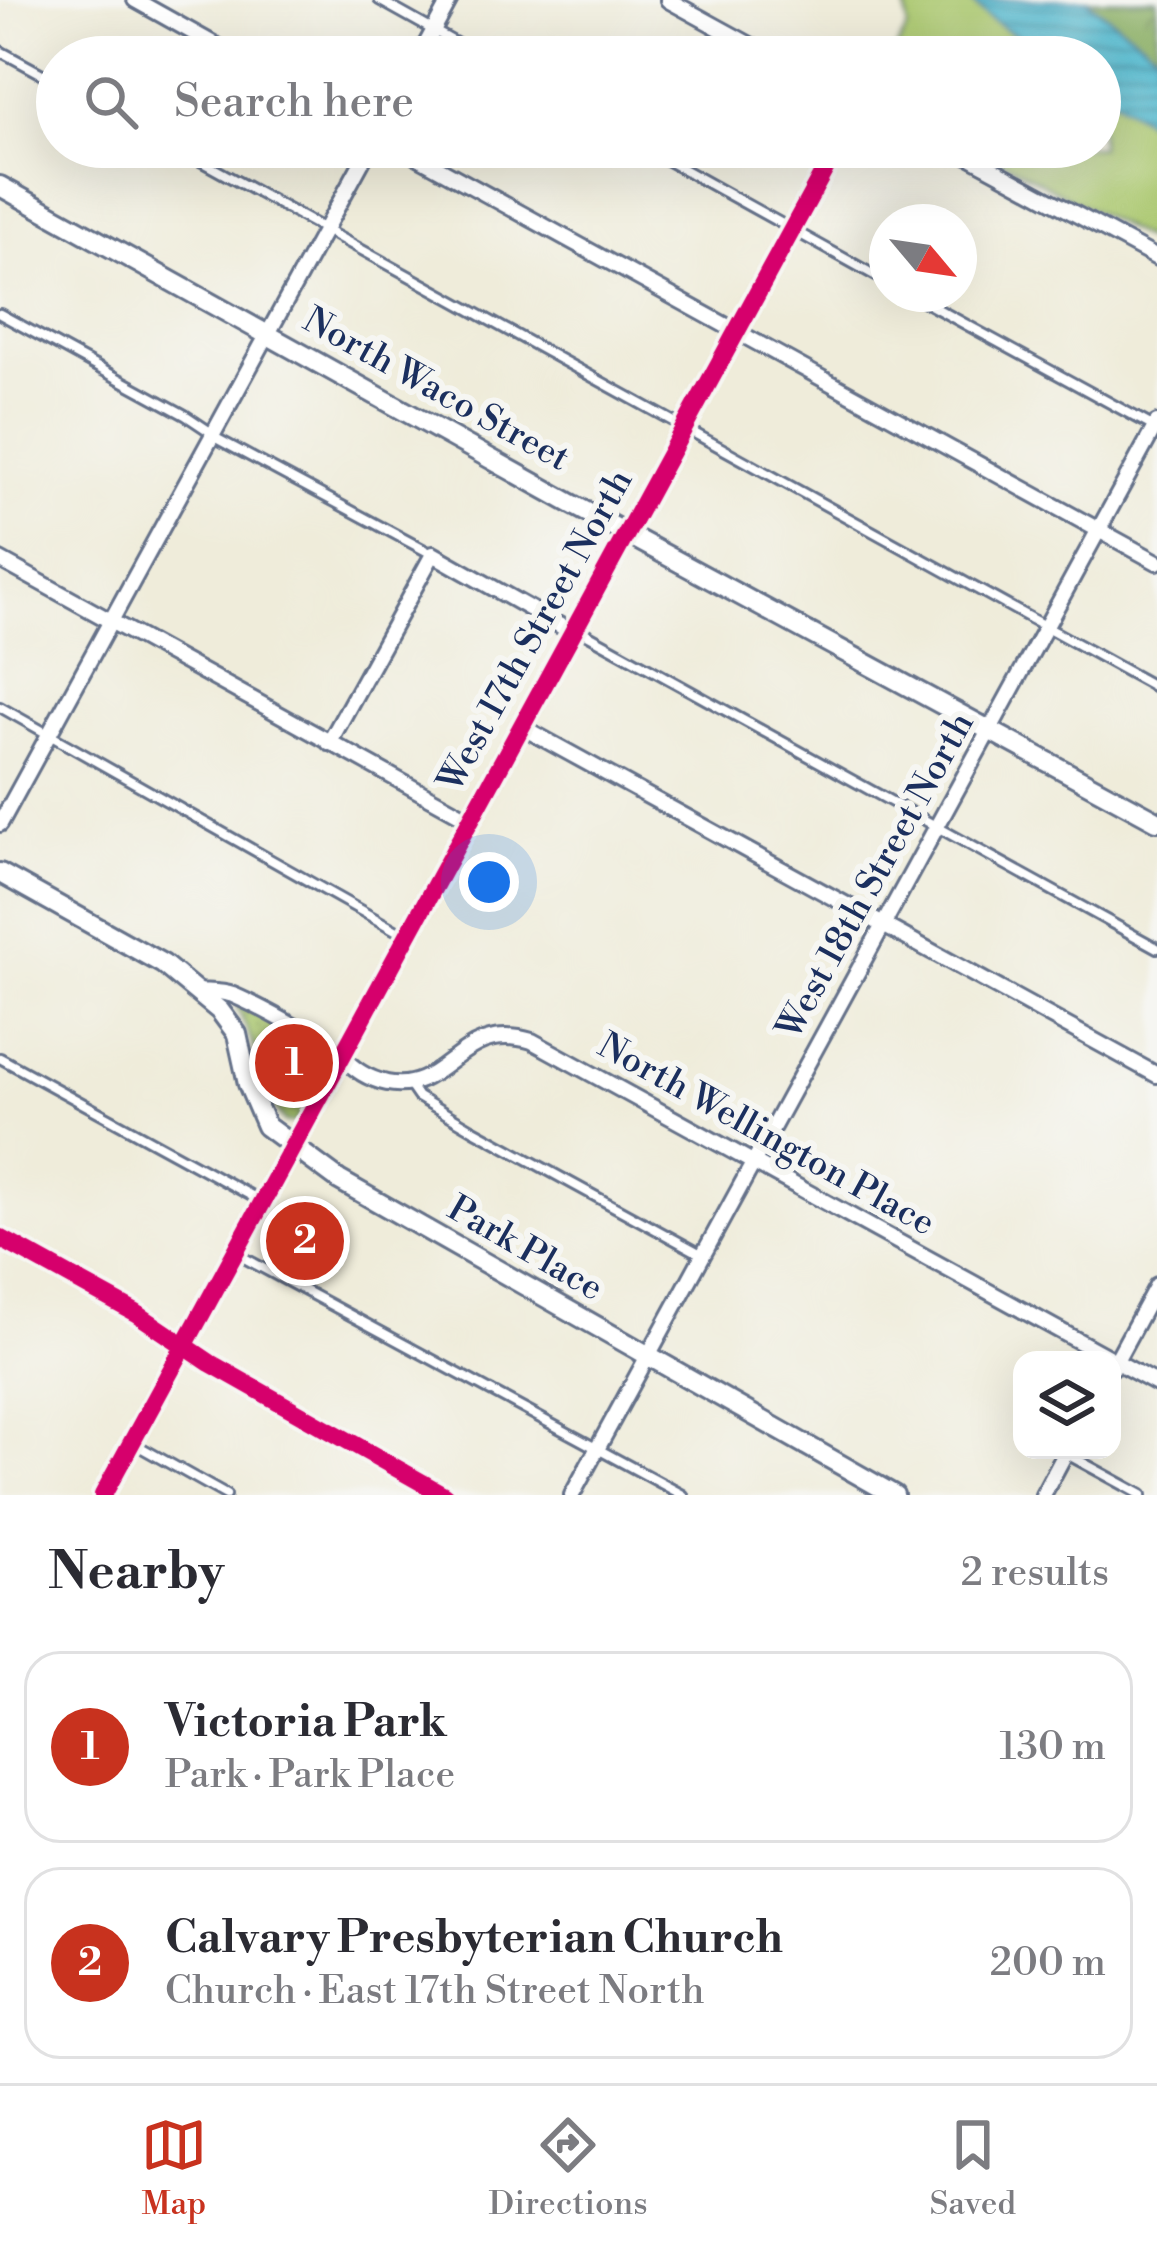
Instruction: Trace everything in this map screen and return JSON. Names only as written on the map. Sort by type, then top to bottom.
[{"type":"street","points":[[135,0],[200,36]]},
{"type":"street","points":[[430,36],[450,0]]},
{"type":"street","points":[[668,0],[734,36]]},
{"type":"street","points":[[0,824],[358,168]]},
{"type":"street","points":[[438,168],[1157,562]]},
{"type":"street","name":"West 17th Street North","points":[[103,1495],[826,168]]},
{"type":"street","points":[[991,168],[1157,258]]},
{"type":"street","name":"North Waco Street","points":[[0,186],[1157,821]]},
{"type":"street","name":"West 18th Street North","points":[[572,1495],[1156,427]]},
{"type":"street","points":[[329,743],[433,554],[574,630]]},
{"type":"street","points":[[0,560],[471,820]]},
{"type":"street","points":[[521,727],[1157,1075]]},
{"type":"street","name":"Park Place","points":[[0,873],[164,964],[220,1011],[237,1034],[256,1107],[266,1126],[339,1180],[894,1495]]},
{"type":"street","name":"Park Place","points":[[196,991],[229,993],[329,1047],[340,1059]]},
{"type":"street","name":"North Wellington Place","points":[[409,1083],[443,1069],[477,1042],[512,1035],[532,1041],[1091,1351]]},
{"type":"street","points":[[340,1059],[362,1074],[388,1083],[409,1083]]},
{"type":"street","points":[[0,1238],[445,1495]]},
{"type":"street","points":[[1121,1351],[1157,1285]]},
{"type":"street","name":"North Wellington Place","points":[[1121,1367],[1157,1384]]},
{"type":"street","points":[[1043,1495],[1062,1459]]},
{"type":"lane","points":[[379,0],[442,36]]},
{"type":"lane","points":[[0,51],[36,71]]},
{"type":"lane","points":[[213,168],[1157,688]]},
{"type":"lane","points":[[681,168],[869,272]]},
{"type":"lane","points":[[943,312],[1156,427]]},
{"type":"lane","points":[[0,314],[433,554]]},
{"type":"lane","points":[[574,630],[1157,948]]},
{"type":"lane","points":[[0,707],[407,936]]},
{"type":"lane","points":[[0,1058],[263,1202]]},
{"type":"lane","points":[[409,1083],[418,1097],[474,1130],[704,1255]]},
{"type":"lane","points":[[235,1253],[682,1495]]},
{"type":"lane","points":[[131,1443],[226,1495]]},
{"type":"lane","points":[[1078,1459],[1142,1495]]},
{"type":"green space","points":[[902,0],[969,0],[1017,36],[904,36],[908,28]]},
{"type":"green space","points":[[1086,0],[1157,0],[1157,53]]},
{"type":"green space","points":[[1121,104],[1157,127],[1157,246],[1015,168],[1121,168]]},
{"type":"green space","points":[[240,1004],[332,1057],[295,1123],[285,1122],[274,1104],[237,1007]]},
{"type":"water","points":[[969,0],[1086,0],[1157,53],[1157,127],[1121,104],[1121,36],[1017,36]]},
{"type":"cycle path","points":[[103,1495],[826,168]]},
{"type":"cycle path","points":[[0,1238],[444,1495]]},
{"type":"place","name":"Victoria Park","points":[[294,1063]]},
{"type":"place","name":"Calvary Presbyterian Church","points":[[305,1241]]}]
